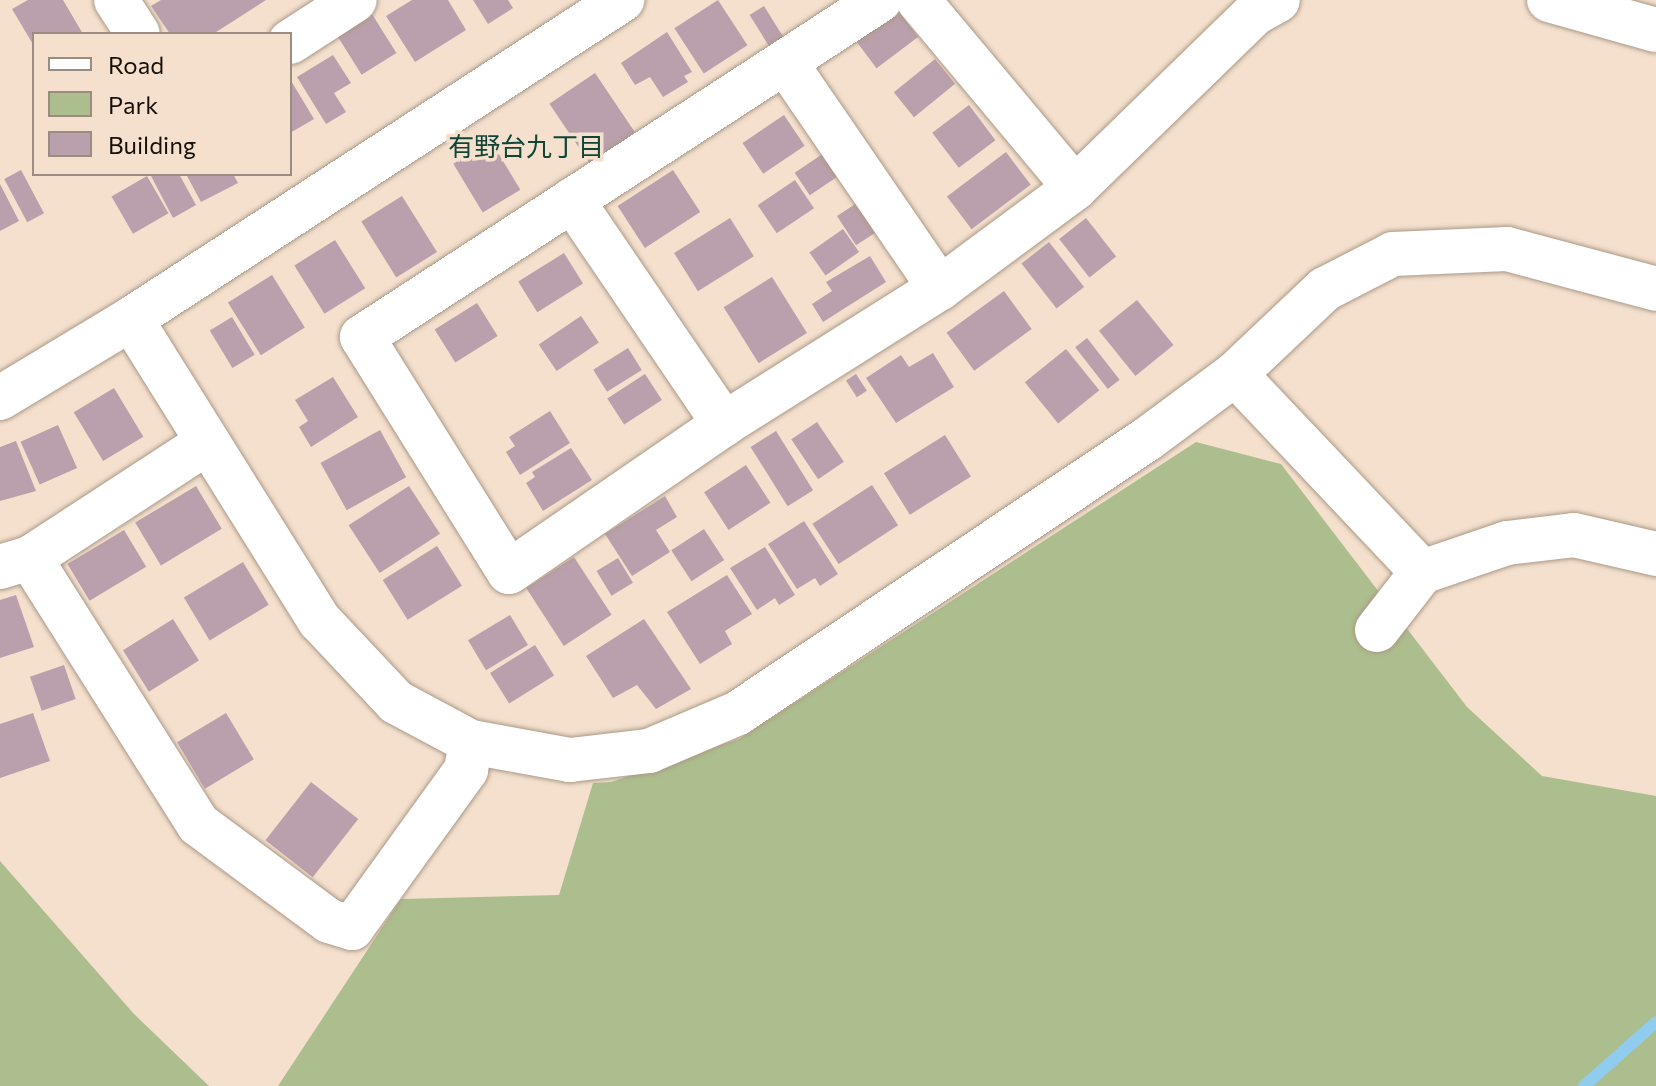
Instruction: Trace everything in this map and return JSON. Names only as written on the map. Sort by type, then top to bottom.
[{"type":"street","points":[[116,0],[137,32]]},
{"type":"street","points":[[292,41],[355,0]]},
{"type":"street","points":[[2,394],[131,319],[622,0]]},
{"type":"street","points":[[880,0],[362,337],[509,572],[724,424],[940,288],[1075,188],[1255,13],[1278,0]]},
{"type":"street","points":[[918,0],[1075,188]]},
{"type":"street","points":[[1549,0],[1656,30]]},
{"type":"street","points":[[785,62],[940,288]]},
{"type":"street","points":[[572,200],[724,424]]},
{"type":"street","points":[[131,319],[320,621],[396,702],[471,742],[570,760],[649,751],[738,713],[1146,440],[1235,374],[1325,289],[1393,254],[1507,249],[1656,289]]},
{"type":"street","points":[[1235,374],[1422,572]]},
{"type":"street","points":[[208,442],[15,562],[198,824],[329,921],[352,928],[466,770],[471,742]]},
{"type":"street","points":[[1377,630],[1422,572],[1507,543],[1574,535],[1656,554]]},
{"type":"green space","points":[[1196,442],[1281,464],[1467,707],[1542,776],[1656,796],[1656,1086],[278,1086],[401,899],[559,895],[593,783],[611,782],[739,739]]},
{"type":"green space","points":[[0,861],[134,1014],[209,1086],[0,1086]]},
{"type":"building","points":[[28,0],[63,0],[82,32],[32,32],[32,43],[12,9]]},
{"type":"building","points":[[161,0],[266,0],[216,32],[169,32],[151,6]]},
{"type":"building","points":[[412,0],[448,0],[466,30],[415,62],[386,16]]},
{"type":"building","points":[[473,0],[508,0],[513,8],[488,24]]},
{"type":"building","points":[[718,0],[747,45],[704,74],[674,28]]},
{"type":"building","points":[[764,6],[785,40],[771,49],[750,15]]},
{"type":"building","points":[[897,9],[918,37],[877,68],[855,40]]},
{"type":"building","points":[[372,14],[396,53],[362,75],[337,36]]},
{"type":"building","points":[[667,32],[692,72],[684,76],[688,82],[663,97],[650,77],[635,85],[621,63]]},
{"type":"building","points":[[333,55],[351,83],[334,93],[346,112],[326,124],[297,77]]},
{"type":"building","points":[[935,59],[955,84],[914,117],[894,92]]},
{"type":"building","points":[[595,73],[639,138],[593,168],[549,104]]},
{"type":"building","points":[[292,82],[314,119],[292,132]]},
{"type":"building","points":[[969,105],[995,140],[959,168],[932,133]]},
{"type":"building","points":[[784,115],[805,146],[763,174],[743,143]]},
{"type":"building","points":[[491,141],[520,190],[483,213],[453,164]]},
{"type":"building","points":[[827,151],[842,173],[810,195],[795,173]]},
{"type":"building","points":[[1006,152],[1031,185],[972,229],[947,197]]},
{"type":"building","points":[[21,170],[44,213],[27,222],[4,179]]},
{"type":"building","points":[[673,170],[700,212],[645,248],[618,206]]},
{"type":"building","points":[[147,176],[168,213],[133,234],[111,196]]},
{"type":"building","points":[[151,176],[180,176],[196,205],[173,218]]},
{"type":"building","points":[[187,176],[234,176],[238,183],[201,202]]},
{"type":"building","points":[[795,180],[814,208],[777,233],[758,205]]},
{"type":"building","points":[[0,184],[19,221],[0,231]]},
{"type":"building","points":[[402,196],[437,252],[396,277],[361,221]]},
{"type":"building","points":[[863,199],[882,228],[856,245],[837,216]]},
{"type":"building","points":[[730,218],[754,256],[698,291],[674,253]]},
{"type":"building","points":[[1086,218],[1116,257],[1089,278],[1059,239]]},
{"type":"building","points":[[843,229],[859,252],[825,275],[809,253]]},
{"type":"building","points":[[335,240],[365,288],[324,314],[294,265]]},
{"type":"building","points":[[1049,242],[1084,287],[1057,308],[1021,264]]},
{"type":"building","points":[[564,253],[583,284],[537,312],[518,282]]},
{"type":"building","points":[[870,256],[886,282],[823,322],[812,304],[832,291],[826,282]]},
{"type":"building","points":[[272,275],[305,328],[261,355],[228,303]]},
{"type":"building","points":[[772,277],[807,333],[759,363],[724,307]]},
{"type":"building","points":[[1004,291],[1032,329],[974,371],[947,333]]},
{"type":"building","points":[[1137,300],[1174,345],[1135,376],[1099,331]]},
{"type":"building","points":[[477,303],[498,336],[455,363],[435,329]]},
{"type":"building","points":[[581,316],[599,343],[557,371],[539,345]]},
{"type":"building","points":[[232,317],[255,355],[232,368],[210,330]]},
{"type":"building","points":[[1087,338],[1120,380],[1108,389],[1075,347]]},
{"type":"building","points":[[628,348],[642,370],[607,392],[593,370]]},
{"type":"building","points":[[1066,349],[1099,390],[1058,424],[1025,382]]},
{"type":"building","points":[[933,353],[954,387],[896,423],[866,378],[901,355],[909,367]]},
{"type":"building","points":[[645,374],[662,400],[624,425],[607,399]]},
{"type":"building","points":[[856,374],[867,391],[857,397],[846,381]]},
{"type":"building","points":[[333,377],[358,417],[311,447],[299,427],[308,421],[295,400]]},
{"type":"building","points":[[114,388],[143,437],[103,461],[74,412]]},
{"type":"building","points":[[550,411],[570,443],[520,475],[506,452],[515,446],[509,437]]},
{"type":"building","points":[[817,422],[844,462],[818,479],[791,439]]},
{"type":"building","points":[[58,425],[77,468],[40,485],[21,442]]},
{"type":"building","points":[[380,430],[406,477],[347,510],[321,463]]},
{"type":"building","points":[[776,431],[813,490],[788,506],[751,447]]},
{"type":"building","points":[[945,435],[971,477],[910,515],[884,473]]},
{"type":"building","points":[[16,441],[36,491],[0,501],[0,447]]},
{"type":"building","points":[[571,448],[592,480],[543,511],[526,483],[535,477],[532,472]]},
{"type":"building","points":[[746,465],[771,503],[729,530],[704,492]]},
{"type":"building","points":[[872,485],[898,525],[839,564],[812,524]]},
{"type":"building","points":[[196,486],[222,529],[161,565],[135,523]]},
{"type":"building","points":[[409,486],[440,534],[380,573],[349,525]]},
{"type":"building","points":[[665,496],[677,517],[656,530],[670,552],[632,576],[605,534]]},
{"type":"building","points":[[804,521],[838,574],[820,586],[815,578],[797,589],[768,544]]},
{"type":"building","points":[[704,529],[724,560],[691,581],[671,550]]},
{"type":"building","points":[[124,530],[146,567],[90,601],[67,564]]},
{"type":"building","points":[[437,546],[462,586],[408,620],[383,580]]},
{"type":"building","points":[[765,547],[795,595],[779,605],[775,598],[757,610],[730,568]]},
{"type":"building","points":[[574,557],[612,615],[564,646],[526,588]]},
{"type":"building","points":[[618,558],[633,583],[612,596],[597,571]]},
{"type":"building","points":[[243,562],[269,605],[210,640],[184,598]]},
{"type":"building","points":[[727,575],[752,614],[725,631],[732,644],[700,664],[667,612]]},
{"type":"building","points":[[16,595],[34,647],[0,658],[0,600]]},
{"type":"building","points":[[510,615],[528,645],[486,670],[468,640]]},
{"type":"building","points":[[173,619],[199,661],[149,692],[123,650]]},
{"type":"building","points":[[644,619],[691,689],[656,709],[637,685],[613,698],[586,656]]},
{"type":"building","points":[[535,645],[554,676],[509,704],[490,673]]},
{"type":"building","points":[[64,665],[76,699],[42,711],[30,677]]},
{"type":"building","points":[[33,713],[50,761],[0,778],[0,724]]},
{"type":"building","points":[[226,713],[254,759],[205,789],[177,742]]},
{"type":"building","points":[[311,782],[358,819],[313,877],[265,840]]},
{"type":"waterway","points":[[1584,1086],[1656,1022]]},
{"type":"district","name":"有野台九丁目","points":[[526,146]]}]
